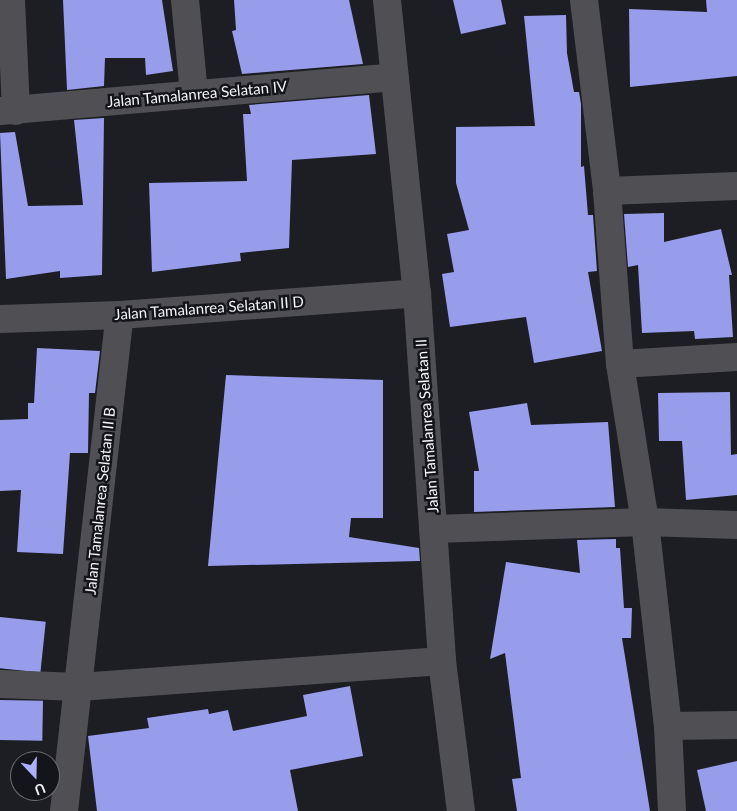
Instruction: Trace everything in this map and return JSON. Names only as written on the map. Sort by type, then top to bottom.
[{"type":"street","points":[[8,111],[11,0]]},
{"type":"street","points":[[185,0],[194,93]]},
{"type":"street","name":"Jalan Tamalanrea Selatan II","points":[[387,0],[417,293],[442,661],[461,811]]},
{"type":"street","points":[[584,0],[607,191],[620,364],[645,522],[668,726],[672,811]]},
{"type":"street","name":"Jalan Tamalanrea Selatan IV","points":[[8,111],[194,93],[395,77]]},
{"type":"street","points":[[607,191],[737,186]]},
{"type":"street","name":"Jalan Tamalanrea Selatan II D","points":[[0,319],[120,315],[417,293]]},
{"type":"street","name":"Jalan Tamalanrea Selatan II B","points":[[64,811],[80,687],[120,315]]},
{"type":"street","points":[[620,364],[737,357]]},
{"type":"street","points":[[434,529],[645,522],[737,525]]},
{"type":"street","points":[[0,684],[80,687],[442,661]]},
{"type":"street","points":[[668,726],[737,725]]},
{"type":"building","points":[[63,0],[162,0],[173,71],[146,75],[145,58],[105,58],[104,86],[67,90]]},
{"type":"building","points":[[234,0],[349,0],[363,64],[242,74],[232,31],[236,30]]},
{"type":"building","points":[[453,0],[501,0],[506,24],[461,34]]},
{"type":"building","points":[[706,0],[737,0],[737,76],[630,87],[629,9],[707,12]]},
{"type":"building","points":[[566,15],[567,53],[574,92],[579,92],[581,104],[581,167],[584,166],[588,215],[593,215],[597,271],[588,272],[602,351],[534,363],[526,317],[450,327],[442,274],[454,272],[447,234],[469,230],[456,183],[456,127],[535,126],[524,16]]},
{"type":"building","points":[[369,95],[376,154],[292,160],[289,248],[240,253],[241,261],[152,272],[149,183],[247,181],[243,114],[251,114],[249,105]]},
{"type":"building","points":[[104,118],[102,275],[60,278],[60,271],[6,279],[0,133],[15,132],[28,206],[83,205],[74,120]]},
{"type":"building","points":[[664,213],[664,242],[721,229],[732,275],[729,275],[733,337],[695,339],[694,331],[642,333],[638,265],[628,267],[624,214]]},
{"type":"building","points":[[37,348],[100,351],[95,393],[89,393],[88,453],[70,453],[63,554],[17,552],[21,490],[0,491],[0,420],[28,419],[28,403],[34,403]]},
{"type":"building","points":[[226,375],[383,380],[383,518],[351,518],[349,537],[419,548],[420,561],[208,566]]},
{"type":"building","points":[[730,392],[731,455],[737,454],[737,495],[686,500],[682,441],[659,441],[658,393]]},
{"type":"building","points":[[527,403],[531,425],[608,422],[615,507],[474,512],[474,471],[479,471],[469,412]]},
{"type":"building","points":[[616,539],[616,548],[620,548],[624,608],[632,608],[631,638],[622,638],[650,811],[517,811],[512,779],[521,778],[505,653],[490,659],[506,562],[580,573],[577,540]]},
{"type":"building","points":[[0,617],[46,622],[40,673],[0,668]]},
{"type":"building","points":[[350,686],[363,756],[290,770],[298,811],[97,811],[88,736],[149,728],[147,718],[208,709],[209,714],[228,710],[233,731],[307,716],[303,695]]},
{"type":"building","points":[[0,700],[43,701],[42,741],[0,740]]},
{"type":"building","points":[[737,761],[737,811],[706,811],[697,770]]}]
